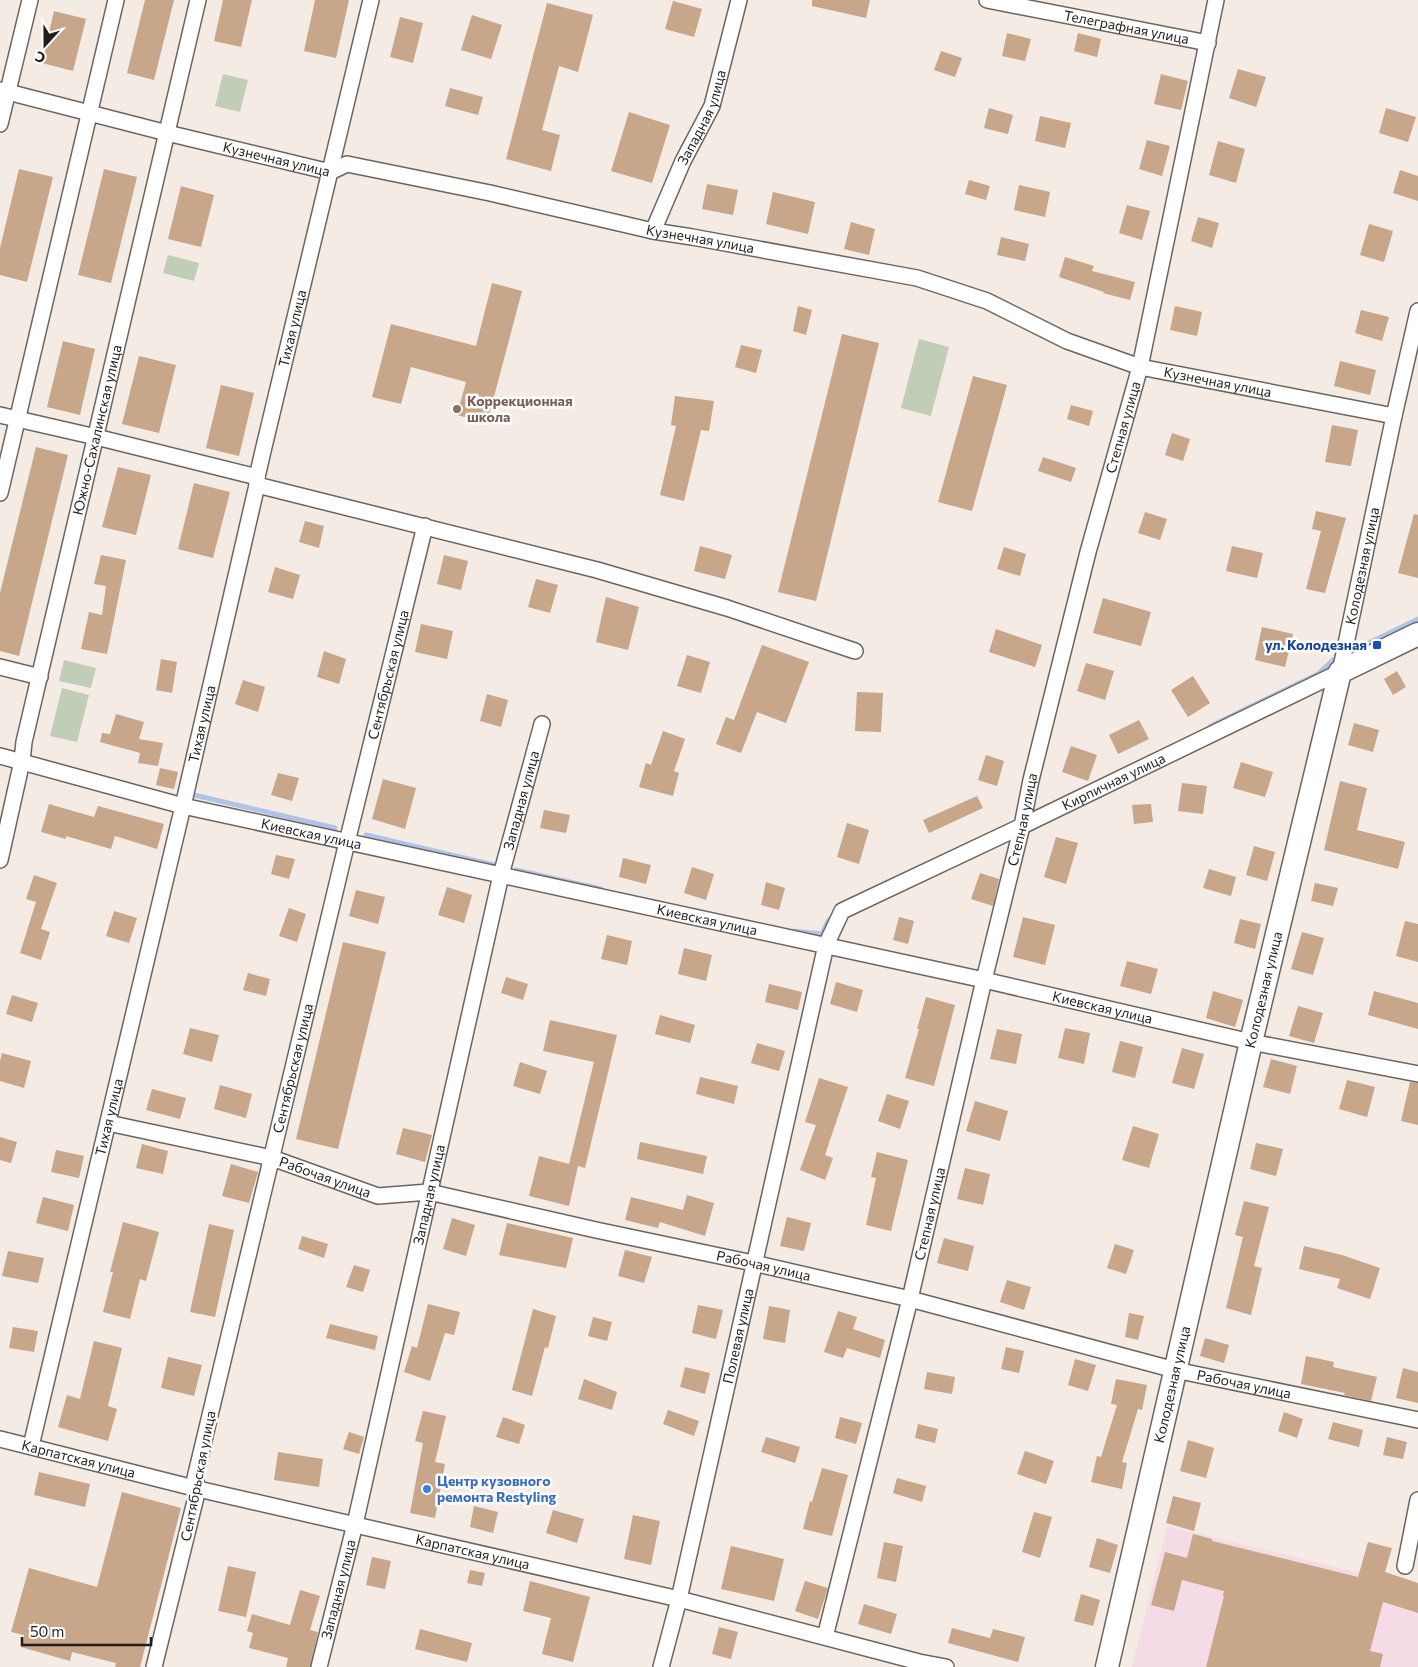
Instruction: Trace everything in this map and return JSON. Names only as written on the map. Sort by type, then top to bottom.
[{"type":"street","points":[[0,124],[4,91],[30,0]]},
{"type":"street","points":[[0,493],[116,0]]},
{"type":"street","name":"Южно-Сахалинская улица","points":[[0,860],[22,761],[24,742],[198,0]]},
{"type":"street","name":"Тихая улица","points":[[31,1446],[183,806],[370,0]]},
{"type":"street","name":"Западная улица","points":[[653,231],[684,161],[712,106],[739,0]]},
{"type":"street","name":"Телеграфная улица","points":[[987,0],[1208,43]]},
{"type":"street","name":"Степная улица","points":[[825,1637],[910,1299],[1022,826],[1031,780],[1088,552],[1140,367],[1216,0]]},
{"type":"street","name":"Кузнечная улица","points":[[4,91],[330,172],[346,164],[490,193],[653,231],[692,236],[917,278],[987,301],[1067,341],[1140,367],[1394,416]]},
{"type":"street","name":"Колодезная улица","points":[[1107,1667],[1251,1042],[1340,672],[1418,312]]},
{"type":"street","points":[[0,416],[96,437],[606,573],[727,608],[855,651]]},
{"type":"street","name":"Сентябрьская улица","points":[[154,1667],[198,1488],[194,1478],[425,526]]},
{"type":"street","name":"Кирпичная улица","points":[[826,945],[842,911],[1418,634]]},
{"type":"street","points":[[0,667],[40,677]]},
{"type":"street","name":"Западная улица","points":[[319,1667],[354,1524],[501,875],[542,724]]},
{"type":"street","name":"Киевская улица","points":[[0,756],[183,806],[826,945],[1251,1042],[1418,1074]]},
{"type":"street","name":"Полевая улица","points":[[662,1667],[679,1599],[826,945]]},
{"type":"street","name":"Рабочая улица","points":[[108,1123],[272,1158],[378,1196],[429,1192],[910,1299],[1175,1370],[1418,1420]]},
{"type":"street","name":"Карпатская улица","points":[[0,1439],[198,1488],[679,1599],[919,1662],[946,1667]]},
{"type":"street","points":[[1405,1566],[1418,1500]]},
{"type":"shaded area","points":[[1167,1526],[1418,1587],[1418,1667],[1132,1667]]},
{"type":"green space","points":[[223,74],[248,80],[240,112],[215,106]]},
{"type":"green space","points":[[168,255],[199,263],[194,281],[163,273]]},
{"type":"green space","points":[[919,339],[949,347],[931,416],[901,408]]},
{"type":"green space","points":[[64,660],[96,668],[91,688],[59,681]]},
{"type":"green space","points":[[62,688],[89,695],[77,742],[50,736]]},
{"type":"building","points":[[145,0],[174,0],[154,80],[127,73]]},
{"type":"building","points":[[223,0],[252,0],[241,47],[214,41]]},
{"type":"building","points":[[315,0],[349,0],[336,58],[304,51]]},
{"type":"building","points":[[812,0],[870,0],[866,18],[812,6]]},
{"type":"building","points":[[673,1],[702,9],[694,37],[665,29]]},
{"type":"building","points":[[547,3],[593,15],[578,72],[559,66],[542,130],[560,135],[551,171],[506,159]]},
{"type":"building","points":[[54,11],[86,19],[73,71],[42,63]]},
{"type":"building","points":[[472,15],[502,25],[491,59],[461,50]]},
{"type":"building","points":[[400,17],[423,23],[413,63],[390,57]]},
{"type":"building","points":[[1007,33],[1031,39],[1025,61],[1002,56]]},
{"type":"building","points":[[1078,33],[1101,39],[1097,57],[1074,51]]},
{"type":"building","points":[[941,51],[962,58],[955,77],[934,70]]},
{"type":"building","points":[[1238,69],[1266,77],[1256,107],[1229,98]]},
{"type":"building","points":[[1161,74],[1188,81],[1181,110],[1154,104]]},
{"type":"building","points":[[450,88],[483,97],[478,115],[445,106]]},
{"type":"building","points":[[989,108],[1013,115],[1008,134],[984,128]]},
{"type":"building","points":[[1386,108],[1416,117],[1408,142],[1379,133]]},
{"type":"building","points":[[629,112],[670,125],[652,183],[611,171]]},
{"type":"building","points":[[1040,116],[1071,123],[1065,148],[1035,141]]},
{"type":"building","points":[[1147,140],[1170,146],[1162,176],[1139,169]]},
{"type":"building","points":[[1218,141],[1245,149],[1236,183],[1209,175]]},
{"type":"building","points":[[19,169],[53,177],[27,282],[0,275],[0,248]]},
{"type":"building","points":[[104,169],[137,177],[111,283],[78,275]]},
{"type":"building","points":[[1400,170],[1418,176],[1418,201],[1393,193]]},
{"type":"building","points":[[969,180],[990,186],[986,200],[965,194]]},
{"type":"building","points":[[707,184],[738,190],[733,215],[702,209]]},
{"type":"building","points":[[1019,185],[1050,192],[1045,217],[1014,210]]},
{"type":"building","points":[[181,186],[214,195],[201,247],[168,239]]},
{"type":"building","points":[[773,192],[815,202],[808,234],[766,224]]},
{"type":"building","points":[[1127,205],[1150,211],[1142,240],[1119,233]]},
{"type":"building","points":[[1198,217],[1219,223],[1212,248],[1191,241]]},
{"type":"building","points":[[851,222],[875,229],[869,255],[844,249]]},
{"type":"building","points":[[1369,224],[1393,231],[1384,262],[1360,255]]},
{"type":"building","points":[[1001,237],[1029,244],[1025,261],[997,255]]},
{"type":"building","points":[[1065,257],[1094,266],[1092,271],[1135,282],[1130,300],[1103,293],[1059,277]]},
{"type":"building","points":[[492,283],[522,291],[487,423],[457,415],[466,382],[411,367],[401,404],[372,397],[391,324],[476,346]]},
{"type":"building","points":[[798,306],[812,310],[806,335],[793,331]]},
{"type":"building","points":[[1175,306],[1202,312],[1197,336],[1170,330]]},
{"type":"building","points":[[1361,310],[1389,317],[1382,341],[1355,333]]},
{"type":"building","points":[[842,334],[879,343],[816,601],[778,592]]},
{"type":"building","points":[[63,341],[95,349],[80,415],[47,407]]},
{"type":"building","points":[[741,345],[762,350],[756,373],[735,367]]},
{"type":"building","points":[[139,356],[176,365],[159,433],[122,424]]},
{"type":"building","points":[[1340,361],[1376,370],[1370,395],[1334,386]]},
{"type":"building","points":[[973,376],[1007,385],[972,511],[938,502]]},
{"type":"building","points":[[221,385],[254,393],[239,456],[206,448]]},
{"type":"building","points":[[675,396],[714,401],[709,431],[701,430],[684,501],[660,495],[676,426],[671,425]]},
{"type":"building","points":[[1071,405],[1093,411],[1089,426],[1067,419]]},
{"type":"building","points":[[1332,425],[1358,430],[1351,466],[1325,462]]},
{"type":"building","points":[[1172,433],[1190,439],[1183,461],[1165,455]]},
{"type":"building","points":[[36,447],[68,455],[19,656],[0,651],[0,593]]},
{"type":"building","points":[[1043,457],[1076,468],[1071,482],[1038,471]]},
{"type":"building","points":[[118,467],[151,475],[136,535],[102,527]]},
{"type":"building","points":[[194,483],[230,492],[213,558],[178,549]]},
{"type":"building","points":[[1316,511],[1346,518],[1325,593],[1306,589],[1321,531],[1312,529]]},
{"type":"building","points":[[1145,512],[1167,519],[1160,540],[1138,533]]},
{"type":"building","points":[[1414,514],[1418,515],[1418,578],[1398,573]]},
{"type":"building","points":[[305,521],[324,526],[319,548],[299,542]]},
{"type":"building","points":[[700,546],[732,555],[725,579],[694,571]]},
{"type":"building","points":[[1232,546],[1263,553],[1257,578],[1226,571]]},
{"type":"building","points":[[1004,547],[1026,554],[1020,576],[997,569]]},
{"type":"building","points":[[101,555],[126,560],[107,654],[81,649],[89,612],[102,615],[106,586],[94,584]]},
{"type":"building","points":[[444,555],[468,561],[461,590],[437,584]]},
{"type":"building","points":[[275,567],[300,575],[293,599],[268,592]]},
{"type":"building","points":[[536,579],[558,585],[550,613],[528,607]]},
{"type":"building","points":[[606,597],[639,607],[628,650],[596,642]]},
{"type":"building","points":[[1103,598],[1151,612],[1141,646],[1093,633]]},
{"type":"building","points":[[421,624],[453,631],[447,659],[415,652]]},
{"type":"building","points":[[1262,627],[1293,634],[1285,667],[1255,660]]},
{"type":"building","points":[[996,629],[1042,645],[1035,667],[989,652]]},
{"type":"building","points":[[762,645],[809,662],[786,723],[757,712],[741,753],[716,744],[726,717],[734,720]]},
{"type":"building","points":[[324,651],[346,659],[339,684],[317,677]]},
{"type":"building","points":[[687,655],[710,662],[701,693],[677,686]]},
{"type":"building","points":[[161,659],[177,662],[172,693],[156,690]]},
{"type":"building","points":[[1086,663],[1114,671],[1105,700],[1077,691]]},
{"type":"building","points":[[1397,671],[1406,687],[1393,695],[1384,679]]},
{"type":"building","points":[[1193,676],[1210,703],[1188,717],[1171,690]]},
{"type":"building","points":[[243,680],[265,687],[258,712],[235,704]]},
{"type":"building","points":[[857,692],[883,693],[881,732],[855,731]]},
{"type":"building","points":[[487,694],[508,700],[501,727],[480,721]]},
{"type":"building","points":[[116,714],[144,722],[139,739],[163,743],[158,766],[138,763],[140,753],[100,742],[102,733],[110,734]]},
{"type":"building","points":[[1139,720],[1149,739],[1118,754],[1109,735]]},
{"type":"building","points":[[1354,723],[1379,730],[1373,752],[1348,745]]},
{"type":"building","points":[[663,731],[685,739],[674,771],[679,773],[673,796],[639,787],[646,763],[651,765]]},
{"type":"building","points":[[1071,746],[1097,755],[1088,781],[1062,772]]},
{"type":"building","points":[[986,755],[1004,761],[997,786],[978,780]]},
{"type":"building","points":[[1241,762],[1273,772],[1265,797],[1233,788]]},
{"type":"building","points":[[160,768],[178,772],[174,789],[156,785]]},
{"type":"building","points":[[278,773],[299,778],[292,801],[271,795]]},
{"type":"building","points":[[383,779],[416,788],[405,829],[372,819]]},
{"type":"building","points":[[1340,781],[1367,788],[1357,830],[1405,842],[1398,869],[1324,850]]},
{"type":"building","points":[[1182,783],[1207,786],[1203,814],[1178,811]]},
{"type":"building","points":[[977,796],[983,808],[929,833],[923,820]]},
{"type":"building","points":[[49,804],[94,817],[98,806],[164,824],[157,849],[115,836],[111,849],[66,836],[66,839],[41,832]]},
{"type":"building","points":[[1151,804],[1153,822],[1134,824],[1132,805]]},
{"type":"building","points":[[544,810],[570,815],[566,833],[540,828]]},
{"type":"building","points":[[847,823],[869,830],[859,864],[837,857]]},
{"type":"building","points":[[1056,837],[1078,843],[1066,884],[1044,877]]},
{"type":"building","points":[[1254,846],[1275,852],[1267,881],[1246,875]]},
{"type":"building","points":[[276,855],[295,859],[289,879],[271,874]]},
{"type":"building","points":[[623,858],[651,865],[646,884],[619,877]]},
{"type":"building","points":[[692,867],[714,874],[706,900],[684,893]]},
{"type":"building","points":[[1209,869],[1236,877],[1231,896],[1203,888]]},
{"type":"building","points":[[980,873],[999,879],[993,906],[971,899]]},
{"type":"building","points":[[34,875],[57,883],[41,929],[50,932],[41,960],[20,953],[36,902],[26,899]]},
{"type":"building","points":[[766,882],[785,888],[779,910],[761,905]]},
{"type":"building","points":[[1315,883],[1338,888],[1333,906],[1311,901]]},
{"type":"building","points":[[447,887],[472,895],[464,923],[438,915]]},
{"type":"building","points":[[356,890],[385,897],[378,924],[349,916]]},
{"type":"building","points":[[289,908],[306,914],[297,942],[279,936]]},
{"type":"building","points":[[114,911],[137,918],[129,943],[106,936]]},
{"type":"building","points":[[899,917],[914,921],[908,944],[893,940]]},
{"type":"building","points":[[1023,917],[1055,925],[1045,965],[1013,957]]},
{"type":"building","points":[[1240,919],[1261,924],[1255,949],[1234,943]]},
{"type":"building","points":[[1405,921],[1418,924],[1418,962],[1396,956]]},
{"type":"building","points":[[1302,932],[1324,938],[1313,975],[1291,969]]},
{"type":"building","points":[[607,935],[632,941],[627,965],[601,959]]},
{"type":"building","points":[[343,942],[386,952],[338,1149],[296,1139]]},
{"type":"building","points":[[684,948],[712,955],[706,981],[678,974]]},
{"type":"building","points":[[1127,961],[1158,969],[1151,994],[1120,986]]},
{"type":"building","points":[[248,973],[270,979],[266,996],[243,990]]},
{"type":"building","points":[[506,977],[528,984],[523,1000],[501,993]]},
{"type":"building","points":[[836,982],[863,990],[857,1012],[830,1004]]},
{"type":"building","points":[[769,984],[802,992],[798,1010],[765,1002]]},
{"type":"building","points":[[1213,991],[1243,1000],[1235,1027],[1206,1018]]},
{"type":"building","points":[[1374,991],[1418,1003],[1418,1029],[1368,1015]]},
{"type":"building","points":[[12,995],[38,1003],[32,1022],[6,1014]]},
{"type":"building","points":[[926,997],[955,1005],[934,1086],[905,1078]]},
{"type":"building","points":[[1298,1006],[1323,1013],[1314,1043],[1289,1036]]},
{"type":"building","points":[[660,1015],[695,1025],[690,1043],[655,1034]]},
{"type":"building","points":[[550,1020],[617,1035],[585,1168],[578,1166],[569,1206],[529,1196],[539,1156],[569,1164],[594,1062],[543,1051]]},
{"type":"building","points":[[190,1028],[219,1035],[212,1062],[183,1054]]},
{"type":"building","points":[[1065,1028],[1090,1033],[1084,1064],[1058,1058]]},
{"type":"building","points":[[997,1029],[1022,1034],[1016,1064],[990,1059]]},
{"type":"building","points":[[1120,1041],[1143,1047],[1135,1078],[1112,1072]]},
{"type":"building","points":[[757,1043],[785,1051],[779,1071],[751,1063]]},
{"type":"building","points":[[1182,1048],[1204,1054],[1194,1089],[1172,1083]]},
{"type":"building","points":[[2,1053],[31,1061],[24,1088],[0,1081]]},
{"type":"building","points":[[1271,1059],[1297,1066],[1290,1094],[1263,1087]]},
{"type":"building","points":[[520,1062],[547,1071],[540,1094],[513,1086]]},
{"type":"building","points":[[700,1077],[738,1086],[734,1104],[696,1094]]},
{"type":"building","points":[[819,1078],[848,1087],[825,1155],[833,1158],[825,1180],[800,1170],[816,1125],[805,1122]]},
{"type":"building","points":[[1347,1080],[1375,1087],[1367,1117],[1339,1109]]},
{"type":"building","points":[[1410,1082],[1418,1083],[1418,1125],[1401,1121]]},
{"type":"building","points":[[220,1085],[252,1094],[246,1118],[214,1109]]},
{"type":"building","points":[[152,1089],[186,1098],[180,1119],[146,1110]]},
{"type":"building","points":[[887,1094],[909,1101],[900,1129],[878,1121]]},
{"type":"building","points":[[975,1101],[1008,1111],[1000,1141],[966,1131]]},
{"type":"building","points":[[1133,1126],[1159,1134],[1149,1168],[1122,1160]]},
{"type":"building","points":[[403,1128],[432,1135],[425,1162],[396,1154]]},
{"type":"building","points":[[0,1137],[17,1142],[11,1163],[0,1160]]},
{"type":"building","points":[[640,1142],[707,1156],[703,1174],[637,1159]]},
{"type":"building","points":[[1256,1143],[1283,1149],[1276,1176],[1250,1169]]},
{"type":"building","points":[[142,1144],[168,1151],[163,1174],[136,1168]]},
{"type":"building","points":[[56,1150],[84,1156],[79,1178],[51,1172]]},
{"type":"building","points":[[877,1152],[908,1160],[891,1231],[866,1225],[876,1178],[871,1177]]},
{"type":"building","points":[[231,1164],[258,1172],[249,1203],[222,1196]]},
{"type":"building","points":[[965,1168],[990,1174],[983,1205],[957,1199]]},
{"type":"building","points":[[687,1195],[714,1203],[705,1236],[660,1222],[658,1228],[625,1220],[631,1197],[683,1210]]},
{"type":"building","points":[[43,1197],[74,1205],[68,1231],[36,1223]]},
{"type":"building","points":[[1244,1201],[1269,1207],[1254,1266],[1262,1268],[1251,1315],[1226,1308],[1243,1237],[1235,1235]]},
{"type":"building","points":[[787,1217],[811,1223],[804,1251],[780,1246]]},
{"type":"building","points":[[452,1218],[475,1225],[466,1256],[443,1249]]},
{"type":"building","points":[[123,1222],[159,1232],[146,1281],[140,1279],[130,1319],[103,1312],[113,1272],[110,1272]]},
{"type":"building","points":[[507,1223],[573,1238],[566,1268],[499,1255]]},
{"type":"building","points":[[209,1224],[234,1230],[215,1317],[190,1312]]},
{"type":"building","points":[[302,1236],[328,1244],[324,1258],[298,1249]]},
{"type":"building","points":[[944,1238],[974,1246],[968,1271],[937,1263]]},
{"type":"building","points":[[1115,1244],[1134,1250],[1126,1274],[1107,1268]]},
{"type":"building","points":[[1304,1246],[1342,1255],[1380,1268],[1370,1299],[1337,1288],[1340,1279],[1299,1269]]},
{"type":"building","points":[[625,1250],[652,1257],[644,1283],[618,1276]]},
{"type":"building","points":[[8,1251],[44,1258],[38,1283],[2,1276]]},
{"type":"building","points":[[354,1265],[370,1270],[363,1292],[346,1287]]},
{"type":"building","points":[[1007,1280],[1031,1287],[1024,1310],[1000,1302]]},
{"type":"building","points":[[428,1304],[460,1312],[454,1335],[445,1333],[430,1381],[404,1372],[412,1346],[417,1348]]},
{"type":"building","points":[[698,1305],[723,1310],[716,1339],[692,1333]]},
{"type":"building","points":[[769,1306],[790,1310],[785,1343],[763,1339]]},
{"type":"building","points":[[533,1309],[556,1316],[548,1348],[545,1347],[532,1396],[512,1390]]},
{"type":"building","points":[[838,1311],[857,1317],[853,1329],[885,1340],[880,1358],[847,1348],[843,1358],[824,1352]]},
{"type":"building","points":[[1129,1313],[1144,1316],[1138,1340],[1125,1337]]},
{"type":"building","points":[[593,1317],[612,1322],[607,1341],[588,1336]]},
{"type":"building","points":[[330,1324],[378,1336],[375,1350],[326,1338]]},
{"type":"building","points":[[13,1327],[38,1331],[34,1352],[9,1348]]},
{"type":"building","points":[[1205,1338],[1229,1345],[1224,1363],[1200,1356]]},
{"type":"building","points":[[94,1341],[122,1348],[108,1406],[117,1409],[108,1441],[58,1427],[67,1395],[80,1399]]},
{"type":"building","points":[[1006,1347],[1024,1351],[1019,1373],[1001,1369]]},
{"type":"building","points":[[1306,1356],[1334,1362],[1333,1367],[1377,1377],[1371,1401],[1344,1395],[1345,1393],[1301,1384]]},
{"type":"building","points":[[168,1357],[202,1365],[194,1396],[161,1388]]},
{"type":"building","points":[[1075,1359],[1096,1365],[1088,1391],[1068,1385]]},
{"type":"building","points":[[685,1367],[710,1373],[705,1394],[680,1387]]},
{"type":"building","points":[[1403,1368],[1418,1372],[1418,1403],[1396,1398]]},
{"type":"building","points":[[927,1372],[955,1377],[952,1394],[924,1389]]},
{"type":"building","points":[[584,1379],[617,1392],[612,1410],[578,1399]]},
{"type":"building","points":[[1116,1379],[1147,1385],[1142,1410],[1138,1409],[1122,1462],[1127,1463],[1122,1489],[1091,1482],[1097,1456],[1101,1457],[1117,1405],[1111,1404]]},
{"type":"building","points":[[668,1410],[699,1421],[694,1436],[663,1424]]},
{"type":"building","points":[[423,1411],[446,1416],[435,1462],[445,1464],[435,1518],[410,1513],[423,1443],[415,1441]]},
{"type":"building","points":[[1284,1412],[1303,1419],[1297,1438],[1278,1431]]},
{"type":"building","points":[[503,1417],[525,1425],[519,1444],[496,1437]]},
{"type":"building","points":[[840,1417],[862,1423],[856,1444],[835,1438]]},
{"type":"building","points":[[1333,1422],[1363,1430],[1359,1447],[1328,1439]]},
{"type":"building","points":[[918,1424],[938,1429],[935,1443],[915,1438]]},
{"type":"building","points":[[349,1432],[364,1437],[359,1454],[343,1449]]},
{"type":"building","points":[[766,1437],[800,1447],[795,1463],[761,1452]]},
{"type":"building","points":[[1387,1437],[1407,1442],[1403,1459],[1383,1455]]},
{"type":"building","points":[[1188,1440],[1214,1448],[1206,1478],[1180,1471]]},
{"type":"building","points":[[1025,1451],[1054,1461],[1046,1484],[1017,1474]]},
{"type":"building","points":[[278,1452],[323,1459],[319,1487],[274,1480]]},
{"type":"building","points":[[822,1468],[848,1475],[832,1536],[803,1529],[810,1501],[812,1502]]},
{"type":"building","points":[[39,1472],[90,1484],[85,1507],[34,1495]]},
{"type":"building","points":[[897,1478],[926,1486],[922,1502],[893,1493]]},
{"type":"building","points":[[122,1492],[181,1508],[140,1667],[115,1667],[116,1663],[72,1652],[70,1661],[21,1647],[24,1635],[11,1632],[29,1568],[97,1587]]},
{"type":"building","points":[[1173,1496],[1201,1503],[1194,1531],[1166,1523]]},
{"type":"building","points":[[474,1506],[498,1512],[493,1533],[470,1527]]},
{"type":"building","points":[[553,1510],[584,1519],[577,1543],[546,1533]]},
{"type":"building","points":[[1034,1512],[1052,1517],[1040,1558],[1022,1552]]},
{"type":"building","points":[[633,1515],[660,1521],[651,1565],[624,1559]]},
{"type":"building","points":[[1193,1534],[1212,1539],[1212,1541],[1358,1577],[1368,1542],[1392,1548],[1385,1572],[1418,1583],[1418,1613],[1383,1602],[1370,1651],[1383,1654],[1380,1667],[1206,1667],[1224,1591],[1182,1580],[1174,1611],[1151,1605],[1165,1552],[1187,1558]]},
{"type":"building","points":[[1097,1538],[1118,1545],[1110,1573],[1089,1567]]},
{"type":"building","points":[[884,1542],[903,1546],[896,1582],[877,1578]]},
{"type":"building","points":[[731,1546],[784,1559],[774,1601],[721,1589]]},
{"type":"building","points":[[372,1557],[391,1561],[385,1589],[366,1585]]},
{"type":"building","points":[[228,1566],[256,1572],[246,1617],[218,1611]]},
{"type":"building","points":[[470,1570],[485,1573],[482,1586],[467,1583]]},
{"type":"building","points":[[530,1581],[590,1597],[573,1662],[542,1654],[551,1618],[523,1611]]},
{"type":"building","points":[[805,1581],[828,1588],[818,1619],[795,1611]]},
{"type":"building","points":[[300,1590],[320,1596],[310,1630],[318,1632],[310,1667],[286,1667],[288,1658],[249,1648],[253,1633],[247,1631],[252,1614],[290,1625]]},
{"type":"building","points":[[1081,1594],[1100,1600],[1093,1626],[1074,1621]]},
{"type":"building","points":[[864,1604],[897,1614],[891,1634],[858,1624]]},
{"type":"building","points":[[719,1627],[738,1632],[731,1659],[712,1654]]},
{"type":"building","points":[[952,1628],[990,1638],[993,1629],[1025,1637],[1018,1662],[948,1643]]},
{"type":"building","points":[[420,1629],[472,1643],[467,1662],[415,1649]]},
{"type":"waterway","points":[[1367,644],[1418,619]]},
{"type":"waterway","points":[[1211,726],[1318,674],[1333,660]]},
{"type":"waterway","points":[[194,795],[335,828]]},
{"type":"waterway","points":[[366,835],[494,865]]},
{"type":"waterway","points":[[516,870],[601,889]]},
{"type":"waterway","points":[[794,931],[822,934],[828,921],[833,917]]},
{"type":"place","name":"Коррекционная школа","points":[[457,409]]},
{"type":"place","name":"ул. Колодезная","points":[[1377,645]]},
{"type":"place","name":"Центр кузовного ремонта Restyling","points":[[427,1489]]}]
